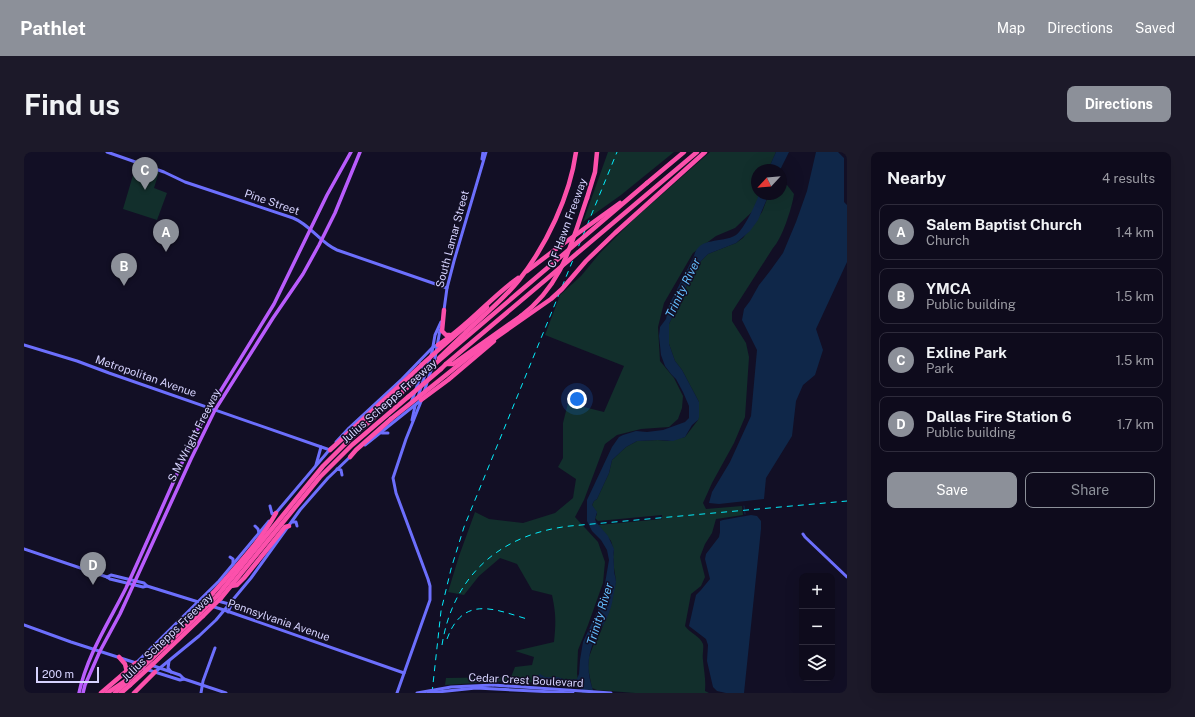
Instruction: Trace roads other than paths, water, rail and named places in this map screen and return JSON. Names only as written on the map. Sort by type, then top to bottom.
[{"type":"highway","name":"C F Hawn Freeway","points":[[446,364],[452,364],[524,313],[541,298],[552,285],[564,264],[590,191],[595,172],[597,152]]},
{"type":"highway","name":"Julius Schepps Freeway","points":[[122,693],[199,615],[215,594],[328,461],[361,428],[684,152]]},
{"type":"highway","name":"Julius Schepps Freeway","points":[[215,594],[231,586],[322,474],[352,445],[697,152]]},
{"type":"highway","points":[[350,457],[391,419],[463,361],[551,299],[562,289],[594,252],[705,152]]},
{"type":"highway","name":"C F Hawn Freeway","points":[[430,368],[444,352],[516,283],[534,259],[545,241],[558,214],[572,172],[575,153]]},
{"type":"highway","points":[[435,346],[452,335],[519,277],[647,183]]},
{"type":"highway","points":[[330,450],[428,358],[469,324],[519,277]]},
{"type":"highway","points":[[444,310],[442,326],[443,332],[448,335],[452,335]]},
{"type":"highway","points":[[421,400],[456,374],[509,328]]},
{"type":"highway","points":[[199,615],[270,524],[276,513]]},
{"type":"highway","points":[[231,586],[237,585],[244,578],[285,527],[290,524]]},
{"type":"highway","name":"Julius Schepps Freeway","points":[[115,693],[167,648],[199,615]]},
{"type":"highway","points":[[119,657],[125,664],[127,672]]},
{"type":"highway","points":[[101,693],[136,663]]},
{"type":"highway","points":[[134,693],[155,672]]},
{"type":"highway","points":[[108,693],[134,675]]},
{"type":"highway","points":[[126,693],[130,685]]},
{"type":"main road","name":"Pine Street","points":[[107,152],[164,172],[185,182],[294,218],[311,229],[328,246],[447,288]]},
{"type":"main road","name":"S M Wright Freeway","points":[[79,693],[86,668],[94,649],[129,581],[184,457],[210,408],[269,314],[327,195],[351,152]]},
{"type":"main road","name":"S M Wright Freeway","points":[[83,693],[100,651],[120,614],[215,410],[273,318],[303,274],[336,213],[360,152]]},
{"type":"main road","name":"South Lamar Street","points":[[412,422],[412,415],[415,405],[435,346],[444,310],[447,288],[484,152]]},
{"type":"main road","name":"Metropolitan Avenue","points":[[24,345],[77,361],[330,450]]},
{"type":"main road","name":"South Lamar Street","points":[[412,422],[435,358],[435,346]]},
{"type":"main road","name":"Julius Schepps Freeway","points":[[136,663],[198,602],[215,594],[219,581],[349,428],[435,346]]},
{"type":"main road","points":[[427,352],[432,352],[435,358]]},
{"type":"main road","points":[[410,409],[423,369],[422,365],[418,362]]},
{"type":"main road","name":"Julius Schepps Freeway","points":[[155,672],[199,636],[226,611],[229,604],[261,566],[300,510],[337,469],[421,400]]},
{"type":"main road","points":[[397,693],[430,600],[431,593],[428,579],[394,485],[393,478],[412,422]]},
{"type":"main road","points":[[316,466],[321,447]]},
{"type":"main road","points":[[337,469],[341,470],[342,475]]},
{"type":"main road","points":[[270,506],[270,512],[273,514],[276,513]]},
{"type":"main road","points":[[290,524],[296,522],[297,526]]},
{"type":"main road","points":[[255,526],[258,529],[258,534]]},
{"type":"main road","points":[[803,534],[847,577]]},
{"type":"main road","name":"Pennsylvania Avenue","points":[[24,550],[107,577],[112,575],[134,582],[143,587],[147,586],[226,611],[404,673]]},
{"type":"main road","points":[[230,557],[233,560],[233,564]]},
{"type":"main road","points":[[215,594],[209,596],[212,600],[229,604]]},
{"type":"main road","points":[[226,611],[236,596]]},
{"type":"main road","points":[[24,625],[70,642],[136,663],[141,662],[180,675],[184,679]]},
{"type":"main road","points":[[201,693],[202,685],[215,648]]},
{"type":"main road","points":[[169,661],[168,666],[171,672]]},
{"type":"main road","points":[[136,663],[139,667],[180,680],[184,679],[226,693]]},
{"type":"main road","name":"Cedar Crest Boulevard","points":[[417,693],[441,688],[480,685],[611,693]]},
{"type":"main road","name":"Cedar Crest Boulevard","points":[[428,693],[452,689],[476,688],[573,693]]},
{"type":"water","points":[[776,152],[789,152],[783,164],[771,164]]},
{"type":"water","points":[[816,152],[838,152],[844,158],[844,202],[847,205],[847,262],[816,329],[823,350],[815,375],[803,385],[796,401],[792,436],[766,478],[764,499],[719,504],[709,503],[712,492],[730,462],[751,416],[757,350],[742,320],[744,309],[759,285],[783,253],[807,191]]},
{"type":"water","name":"Trinity River","points":[[757,200],[766,200],[758,220],[750,231],[736,243],[708,254],[700,262],[693,272],[669,324],[669,344],[675,361],[682,370],[699,402],[698,420],[692,425],[685,437],[673,441],[637,441],[626,447],[612,460],[609,473],[597,499],[592,505],[597,512],[595,519],[596,522],[608,536],[614,549],[614,572],[616,582],[609,613],[590,652],[588,666],[594,693],[582,693],[581,684],[576,682],[563,684],[535,680],[534,678],[540,674],[545,677],[558,677],[566,680],[577,679],[583,642],[602,601],[609,560],[607,550],[601,540],[592,531],[587,521],[587,500],[612,447],[619,437],[636,431],[647,432],[663,430],[685,422],[689,418],[689,406],[683,392],[676,379],[665,366],[661,355],[659,336],[660,327],[666,319],[669,305],[697,250],[701,246],[711,241],[730,238],[736,235],[753,210]]},
{"type":"water","points":[[751,515],[757,516],[761,521],[761,529],[744,693],[726,693],[717,691],[713,687],[707,661],[708,645],[706,639],[689,626],[696,595],[710,579],[705,559],[706,554],[719,537],[720,521]]},
{"type":"waterway","points":[[744,506],[745,514]]},
{"type":"railway","points":[[432,693],[441,611],[451,569],[464,527],[617,152]]},
{"type":"railway","points":[[442,645],[448,620],[457,598],[469,579],[484,562],[502,549],[522,538],[545,531],[570,526],[847,501]]},
{"type":"railway","points":[[447,639],[454,625],[462,616],[471,611],[491,609],[527,619]]},
{"type":"place","name":"Exline Park","points":[[145,190]]},
{"type":"place","name":"Salem Baptist Church","points":[[166,252]]},
{"type":"place","name":"YMCA","points":[[124,286]]},
{"type":"place","name":"Dallas Fire Station 6","points":[[93,585]]}]
